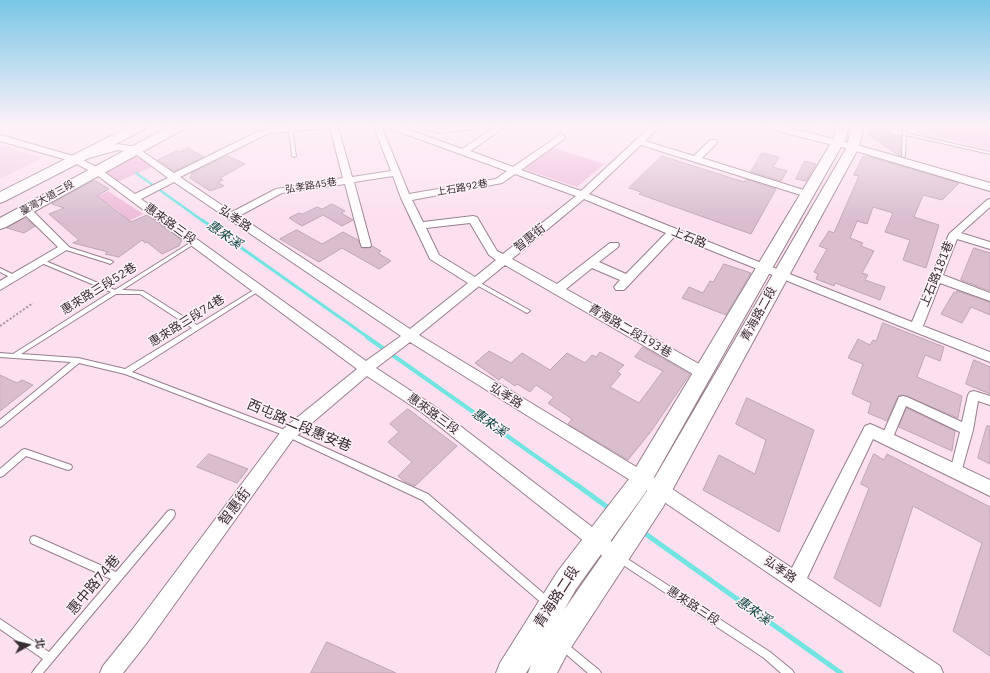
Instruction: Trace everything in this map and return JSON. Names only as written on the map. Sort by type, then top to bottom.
[{"type":"main road","name":"臺灣大道三段","points":[[0,224],[26,210],[85,158]]},
{"type":"main road","name":"臺灣大道三段","points":[[0,209],[88,158]]},
{"type":"main road","name":"臺灣大道三段","points":[[0,198],[91,158]]},
{"type":"main road","name":"臺灣大道三段","points":[[0,187],[100,158]]},
{"type":"main road","name":"青海路二段","points":[[648,489],[703,373],[807,194],[832,158]]},
{"type":"main road","name":"青海路二段","points":[[648,489],[781,275],[836,158]]},
{"type":"main road","points":[[612,539],[648,489]]},
{"type":"main road","name":"青海路二段","points":[[510,673],[550,605],[612,539]]},
{"type":"main road","name":"青海路二段","points":[[542,673],[612,539]]},
{"type":"street","name":"惠來路三段","points":[[65,158],[80,163],[135,198],[259,289],[373,364],[429,410],[612,539]]},
{"type":"street","name":"弘孝路","points":[[146,158],[172,179],[232,216],[405,340],[796,580],[933,673]]},
{"type":"street","points":[[135,198],[212,158]]},
{"type":"street","points":[[342,158],[366,245]]},
{"type":"street","points":[[390,158],[406,198],[434,256],[475,282]]},
{"type":"street","name":"上石路","points":[[480,158],[583,195],[990,357]]},
{"type":"street","name":"上石路92巷","points":[[406,198],[499,182],[532,158]]},
{"type":"street","name":"智惠街","points":[[110,673],[288,434],[583,195],[622,158]]},
{"type":"street","points":[[902,158],[990,187]]},
{"type":"street","points":[[910,158],[990,181]]},
{"type":"street","points":[[696,159],[807,194]]},
{"type":"street","name":"弘孝路45巷","points":[[232,216],[279,191],[396,173]]},
{"type":"street","points":[[954,234],[990,202]]},
{"type":"street","points":[[0,286],[40,261],[65,248],[26,210]]},
{"type":"street","name":"青海路二段193巷","points":[[420,226],[473,219],[493,253],[703,373]]},
{"type":"street","points":[[591,263],[624,283],[673,232]]},
{"type":"street","name":"上石路181巷","points":[[916,328],[954,234],[990,246]]},
{"type":"street","points":[[558,290],[614,244]]},
{"type":"street","points":[[936,277],[990,297]]},
{"type":"street","points":[[956,472],[974,395],[990,401]]},
{"type":"street","points":[[887,438],[903,400],[967,430]]},
{"type":"street","points":[[796,580],[870,430],[990,488]]},
{"type":"lane","name":"惠來路三段52巷","points":[[14,355],[195,242]]},
{"type":"lane","points":[[65,248],[110,262]]},
{"type":"lane","points":[[40,261],[115,292],[141,292],[197,328]]},
{"type":"lane","points":[[0,270],[14,277]]},
{"type":"lane","points":[[475,282],[527,311]]},
{"type":"lane","name":"惠來路三段74巷","points":[[126,372],[259,289]]},
{"type":"lane","name":"西屯路二段惠安巷","points":[[0,355],[78,360],[126,372],[288,434],[425,497],[550,605]]},
{"type":"lane","points":[[0,424],[78,360]]},
{"type":"lane","points":[[0,474],[25,452],[68,467]]},
{"type":"lane","name":"惠中路74巷","points":[[37,673],[171,514]]},
{"type":"lane","name":"惠來路三段","points":[[612,539],[789,673]]},
{"type":"lane","points":[[34,540],[117,577]]},
{"type":"lane","points":[[0,624],[50,658]]},
{"type":"lane","points":[[558,642],[596,673]]},
{"type":"path","points":[[0,326],[34,303]]},
{"type":"shaded area","points":[[0,158],[41,158],[0,179]]},
{"type":"shaded area","points":[[128,158],[141,158],[152,167],[117,182],[104,172]]},
{"type":"shaded area","points":[[537,158],[587,158],[604,164],[577,187],[524,169]]},
{"type":"shaded area","points":[[108,191],[143,214],[113,229],[104,221],[121,213],[107,203],[88,211],[97,194],[101,195]]},
{"type":"building","points":[[161,158],[201,158],[174,171],[158,160]]},
{"type":"building","points":[[223,158],[233,158],[245,164],[220,178],[223,180],[218,182],[224,186],[210,191],[190,178],[192,173]]},
{"type":"building","points":[[660,158],[670,158],[744,182],[746,179],[776,189],[751,234],[639,194],[641,192],[629,188]]},
{"type":"building","points":[[759,158],[778,158],[773,167],[787,171],[781,181],[751,172]]},
{"type":"building","points":[[862,158],[875,158],[959,183],[942,200],[923,195],[914,217],[939,225],[926,268],[903,260],[910,240],[885,232],[893,213],[873,207],[867,224],[857,221],[850,238],[863,243],[861,246],[874,251],[862,273],[868,275],[865,280],[885,287],[880,300],[835,283],[834,286],[816,279],[818,274],[814,272],[827,249],[819,246],[829,231],[834,233],[859,176],[854,175]]},
{"type":"building","points":[[805,161],[816,164],[806,181],[796,179]]},
{"type":"building","points":[[93,181],[96,181],[109,189],[97,196],[131,222],[147,215],[182,240],[179,246],[162,254],[147,242],[145,243],[142,240],[119,257],[105,254],[108,252],[73,243],[79,240],[49,214],[64,208],[52,204]]},
{"type":"building","points":[[332,204],[345,211],[341,213],[353,220],[342,226],[323,215],[302,226],[289,218],[299,213],[303,214],[317,207],[322,209]]},
{"type":"building","points":[[25,218],[35,226],[24,233],[7,228]]},
{"type":"building","points":[[297,230],[322,244],[343,232],[358,240],[362,248],[370,248],[372,246],[381,251],[378,253],[391,261],[379,269],[342,248],[319,262],[280,239]]},
{"type":"building","points":[[974,248],[990,253],[990,291],[961,280]]},
{"type":"building","points":[[724,264],[751,273],[726,315],[682,298],[689,287],[703,293],[710,281],[713,282]]},
{"type":"building","points":[[957,291],[990,302],[990,315],[971,307],[962,323],[941,314],[954,292],[956,293]]},
{"type":"building","points":[[883,323],[944,347],[940,361],[925,355],[917,377],[962,396],[958,418],[903,395],[898,396],[887,421],[868,413],[871,403],[852,394],[863,364],[848,358],[858,339],[870,345],[873,340],[876,341]]},
{"type":"building","points":[[643,347],[690,374],[652,430],[628,460],[568,424],[572,419],[548,403],[554,397],[536,385],[530,392],[517,384],[515,386],[502,377],[499,380],[475,363],[489,351],[511,363],[522,353],[550,370],[567,353],[585,363],[592,355],[596,357],[600,352],[624,365],[617,372],[621,374],[610,387],[639,403],[663,371],[635,357]]},
{"type":"building","points":[[974,360],[990,367],[990,394],[966,384]]},
{"type":"building","points":[[0,375],[17,383],[22,380],[33,385],[0,411]]},
{"type":"building","points":[[747,398],[814,430],[779,532],[703,490],[719,455],[755,474],[766,440],[736,424]]},
{"type":"building","points":[[907,408],[955,431],[952,451],[899,427]]},
{"type":"building","points":[[408,409],[457,446],[415,486],[405,482],[398,476],[412,462],[388,442],[399,432],[390,424]]},
{"type":"building","points":[[987,426],[990,426],[990,464],[978,458]]},
{"type":"building","points":[[209,454],[248,469],[237,483],[197,467]]},
{"type":"building","points":[[874,454],[884,460],[887,454],[990,507],[990,656],[953,631],[982,543],[913,506],[880,607],[834,578],[869,488],[861,484]]},
{"type":"building","points":[[327,642],[396,673],[311,673]]},
{"type":"waterway","name":"惠來溪","points":[[136,173],[203,221]]},
{"type":"waterway","name":"惠來溪","points":[[202,220],[369,338]]},
{"type":"waterway","name":"惠來溪","points":[[367,337],[578,486]]},
{"type":"waterway","name":"惠來溪","points":[[577,485],[610,509]]},
{"type":"waterway","name":"惠來溪","points":[[643,532],[841,673]]}]
